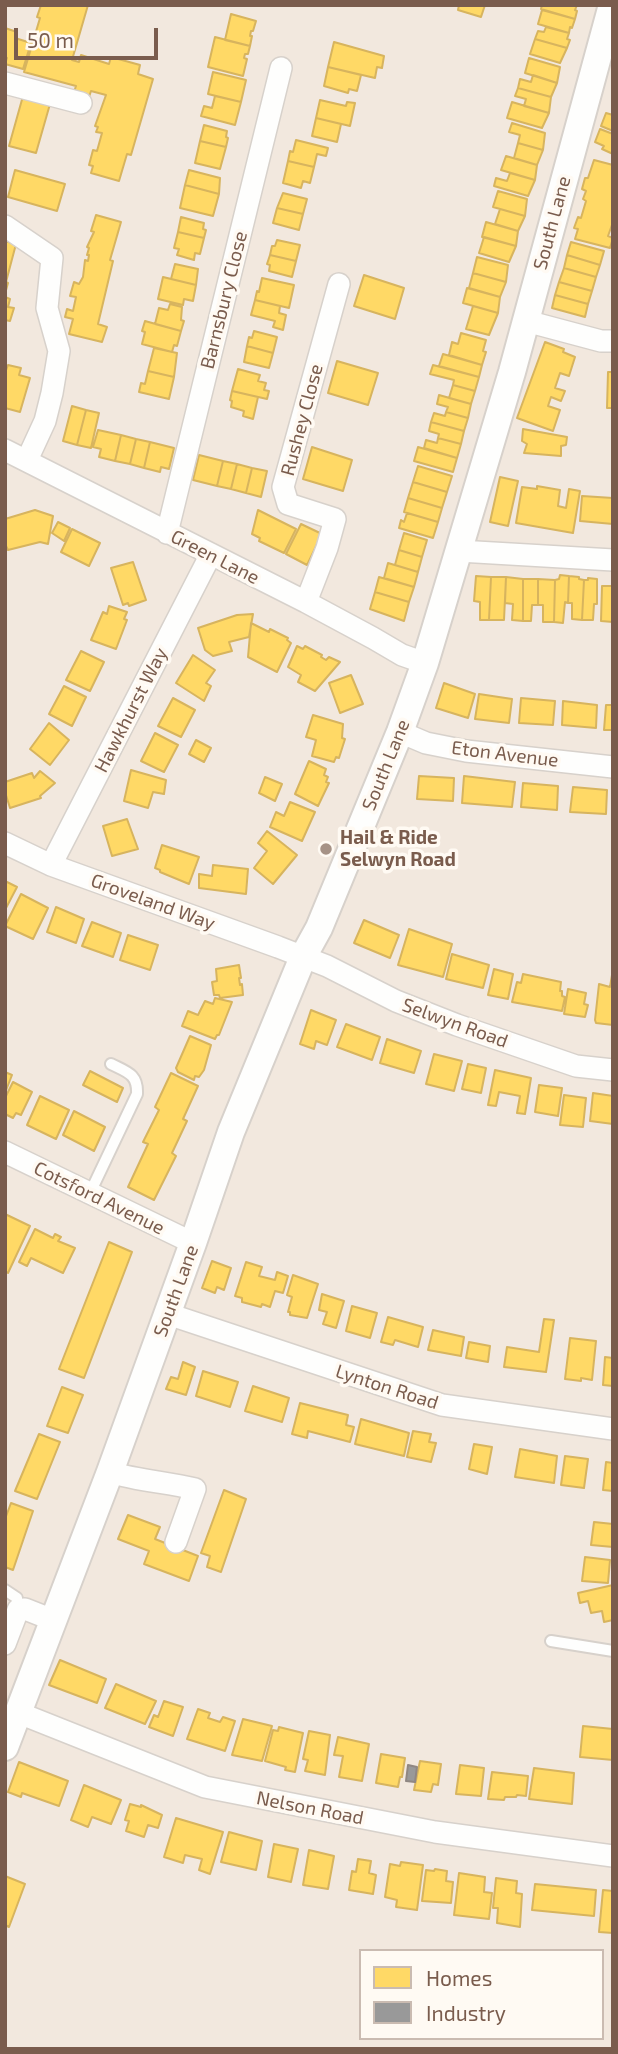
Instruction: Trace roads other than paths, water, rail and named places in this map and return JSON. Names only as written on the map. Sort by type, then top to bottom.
[{"type":"street","name":"South Lane","points":[[5,1747],[110,1472],[231,1132],[303,957],[319,928],[400,732],[425,663],[526,321],[612,5]]},
{"type":"street","name":"Barnsbury Close","points":[[167,533],[281,68]]},
{"type":"street","points":[[5,83],[81,103]]},
{"type":"street","points":[[5,226],[52,258],[47,308],[59,351],[45,421],[11,454]]},
{"type":"street","name":"Rushey Close","points":[[306,602],[335,519],[288,504],[284,487],[339,284]]},
{"type":"street","points":[[526,321],[601,341],[613,341]]},
{"type":"street","name":"Green Lane","points":[[11,454],[306,602],[402,655],[425,663]]},
{"type":"street","points":[[459,551],[613,560]]},
{"type":"street","name":"Hawkhurst Way","points":[[51,865],[211,554]]},
{"type":"street","name":"Eton Avenue","points":[[400,732],[426,743],[466,751],[613,767]]},
{"type":"street","name":"Groveland Way","points":[[5,842],[51,865],[303,957]]},
{"type":"street","name":"Selwyn Road","points":[[303,957],[327,966],[396,1001],[457,1025],[576,1066],[613,1070]]},
{"type":"street","name":"Cotsford Avenue","points":[[5,1152],[193,1243]]},
{"type":"street","name":"Lynton Road","points":[[167,1314],[442,1405],[613,1429]]},
{"type":"street","points":[[110,1472],[131,1479],[165,1482],[195,1489],[176,1542]]},
{"type":"street","points":[[5,1644],[18,1611],[25,1609],[53,1620]]},
{"type":"street","name":"Nelson Road","points":[[19,1713],[205,1787],[435,1832],[613,1856]]},
{"type":"lane","points":[[90,1193],[137,1094],[138,1084],[135,1077],[111,1064]]},
{"type":"lane","points":[[5,1590],[17,1598],[18,1611]]},
{"type":"lane","points":[[551,1641],[613,1651]]},
{"type":"place","name":"Hail & Ride Selwyn Road","points":[[326,849]]}]
